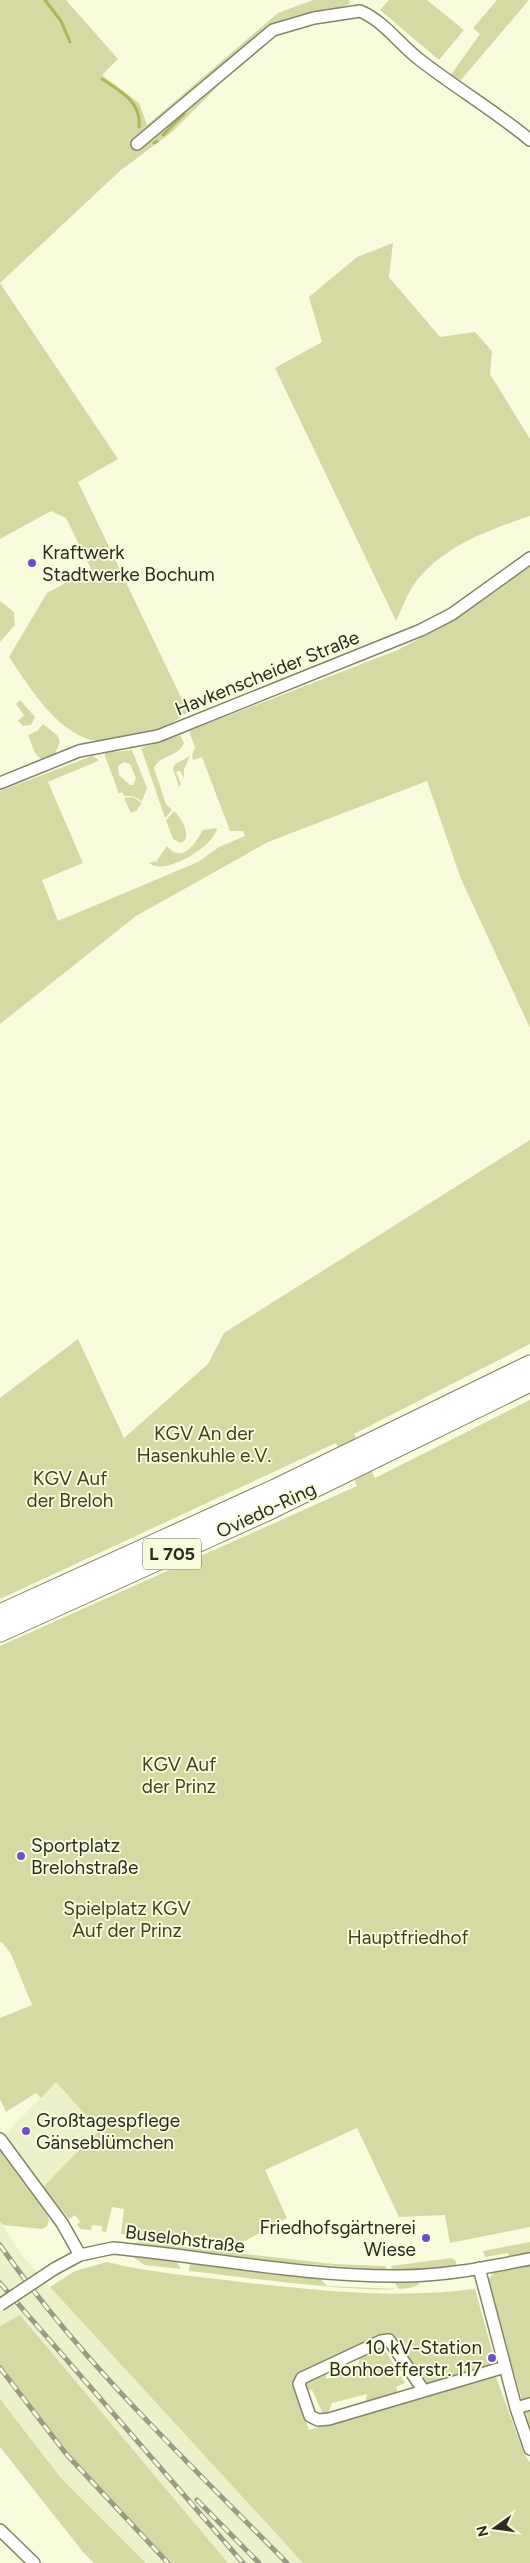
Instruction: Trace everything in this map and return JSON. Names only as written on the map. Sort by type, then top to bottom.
[{"type":"highway","name":"Oviedo-Ring","points":[[0,1614],[275,1489],[530,1365]]},
{"type":"highway","name":"Oviedo-Ring","points":[[0,1632],[265,1512],[530,1382]]},
{"type":"street","points":[[136,144],[273,30],[314,18],[360,12],[386,28],[422,62],[500,116],[530,140]]},
{"type":"street","name":"Havkenscheider Straße","points":[[0,783],[79,751],[158,736],[421,630],[452,614],[530,558]]},
{"type":"street","points":[[0,2139],[62,2223],[80,2254]]},
{"type":"street","name":"Buselohstraße","points":[[0,2305],[80,2254],[113,2248],[362,2275],[421,2276],[530,2259]]},
{"type":"street","points":[[479,2268],[516,2408],[530,2449]]},
{"type":"street","points":[[424,2391],[389,2340],[381,2341],[302,2378],[299,2384],[310,2416],[318,2420],[329,2419],[424,2391],[505,2367]]},
{"type":"street","points":[[516,2408],[530,2404]]},
{"type":"street","points":[[0,2530],[34,2563]]},
{"type":"shaded area","points":[[56,2082],[100,2130],[43,2187],[5,2134]]},
{"type":"shaded area","points":[[0,2221],[22,2255],[50,2287],[303,2563],[146,2563],[61,2478],[0,2399]]},
{"type":"green space","points":[[0,0],[66,0],[118,59],[102,75],[139,103],[147,125],[278,13],[313,0],[349,0],[350,4],[260,34],[236,54],[279,31],[228,76],[172,132],[121,170],[0,283]]},
{"type":"green space","points":[[389,0],[427,0],[464,30],[439,60],[380,10]]},
{"type":"green space","points":[[497,0],[529,0],[461,80],[450,76],[480,34],[473,28]]},
{"type":"green space","points":[[393,243],[389,277],[440,337],[475,332],[492,351],[490,374],[530,439],[530,516],[480,535],[448,552],[434,562],[411,589],[396,621],[275,368],[322,342],[309,297],[357,257]]},
{"type":"green space","points":[[0,283],[118,459],[78,482],[188,712],[167,725],[152,731],[101,741],[90,740],[73,732],[51,714],[9,657],[47,593],[91,569],[66,518],[51,511],[0,539]]},
{"type":"green space","points":[[530,566],[530,1028],[461,879],[427,781],[268,842],[136,916],[0,1024],[0,791],[92,756],[98,759],[98,761],[48,782],[83,863],[42,880],[58,921],[198,862],[219,847],[245,836],[243,831],[230,831],[202,757],[193,760],[192,756],[195,747],[189,731],[398,650],[458,618]]},
{"type":"green space","points":[[0,601],[14,612],[15,625],[0,642]]},
{"type":"green space","points":[[20,700],[35,717],[31,725],[23,726],[18,721],[24,715],[16,704]]},
{"type":"green space","points":[[43,724],[57,735],[60,742],[55,754],[42,760],[35,753],[28,735],[37,731]]},
{"type":"green space","points":[[180,735],[184,743],[182,747],[161,760],[154,768],[166,804],[172,810],[165,818],[141,748]]},
{"type":"green space","points":[[132,750],[147,788],[142,801],[133,796],[124,796],[122,792],[119,794],[105,753]],"holes":[[[124,762],[130,764],[136,778],[133,785],[130,785],[119,775],[118,766]]]},
{"type":"green space","points":[[190,756],[184,769],[184,778],[180,771],[176,772],[181,784],[179,787],[173,768],[175,764]]},
{"type":"green space","points":[[133,797],[142,803],[138,808],[137,806],[138,810],[131,813],[124,798]]},
{"type":"green space","points":[[174,811],[182,821],[186,832],[185,840],[181,843],[173,839],[166,820]]},
{"type":"green space","points":[[217,828],[208,843],[188,858],[166,866],[156,866],[149,863],[156,861],[158,864],[157,860],[167,846],[173,851],[183,853],[192,846],[203,830]]},
{"type":"green space","points":[[530,1140],[530,1344],[354,1434],[375,1478],[530,1400],[530,2227],[450,2243],[445,2215],[399,2217],[357,2128],[265,2170],[287,2218],[241,2243],[215,2239],[163,2239],[121,2234],[124,2209],[112,2207],[106,2232],[102,2231],[102,2226],[92,2225],[91,2230],[80,2229],[77,2224],[80,2222],[75,2215],[69,2219],[43,2187],[99,2130],[56,2082],[41,2098],[36,2093],[6,2112],[0,2099],[0,2018],[32,2005],[11,1954],[2,1942],[0,1943],[0,1646],[357,1486],[336,1443],[0,1599],[0,1398],[78,1339],[124,1438],[208,1364],[224,1333]]},
{"type":"green space","points":[[0,2146],[45,2210],[49,2220],[47,2226],[42,2229],[3,2225],[0,2221]]},
{"type":"green space","points":[[140,2242],[334,2264],[386,2266],[387,2270],[281,2262],[146,2247],[133,2243]]},
{"type":"green space","points":[[530,2242],[530,2253],[509,2257],[508,2253],[485,2257],[483,2251]]},
{"type":"green space","points":[[132,2256],[177,2262],[181,2269],[144,2265]]},
{"type":"green space","points":[[452,2258],[456,2261],[456,2266],[392,2271],[391,2266]]},
{"type":"green space","points":[[107,2262],[174,2274],[329,2291],[387,2294],[475,2289],[496,2365],[428,2385],[400,2344],[390,2335],[295,2381],[294,2388],[309,2430],[496,2377],[523,2451],[530,2463],[530,2563],[303,2563],[50,2287],[75,2271]]},
{"type":"green space","points":[[190,2263],[320,2278],[327,2286],[396,2289],[381,2290],[310,2285],[189,2271]]},
{"type":"green space","points":[[530,2264],[530,2428],[488,2281],[494,2271]]},
{"type":"green space","points":[[419,2281],[419,2284],[399,2289],[394,2282]]},
{"type":"green space","points":[[20,2315],[228,2563],[169,2563],[67,2455],[0,2368],[0,2326]]},
{"type":"green space","points":[[382,2345],[405,2383],[396,2387],[398,2394],[365,2404],[367,2394],[332,2403],[328,2414],[322,2412],[312,2390],[303,2389],[304,2383],[326,2371],[326,2379],[358,2368],[360,2355]]},
{"type":"green space","points":[[0,2399],[61,2478],[146,2563],[94,2563],[83,2552],[0,2447]]},
{"type":"waterway","points":[[45,0],[61,21],[70,42]]},
{"type":"waterway","points":[[102,79],[122,93],[133,104],[139,118],[139,127]]},
{"type":"waterway","points":[[163,135],[184,114]]},
{"type":"railway","points":[[0,2245],[65,2330],[100,2370],[174,2449],[287,2563]]},
{"type":"railway","points":[[0,2283],[243,2563]]},
{"type":"railway","points":[[0,2368],[67,2455],[168,2563]]},
{"type":"railway","points":[[197,2500],[259,2563]]},
{"type":"place","name":"Kraftwerk Stadtwerke Bochum","points":[[32,563]]},
{"type":"place","name":"Sportplatz Brelohstraße","points":[[21,1856]]},
{"type":"place","name":"Großtagespflege Gänseblümchen","points":[[26,2131]]},
{"type":"place","name":"Friedhofsgärtnerei Wiese","points":[[426,2238]]},
{"type":"place","name":"10 kV-Station Bonhoefferstr. 117","points":[[492,2358]]},
{"type":"park label","name":"KGV An der Hasenkuhle e.V.","points":[[204,1444]]},
{"type":"park label","name":"KGV Auf der Breloh","points":[[70,1489]]},
{"type":"park label","name":"KGV Auf der Prinz","points":[[179,1775]]},
{"type":"park label","name":"Spielplatz KGV Auf der Prinz","points":[[127,1919]]},
{"type":"park label","name":"Hauptfriedhof","points":[[408,1937]]}]
